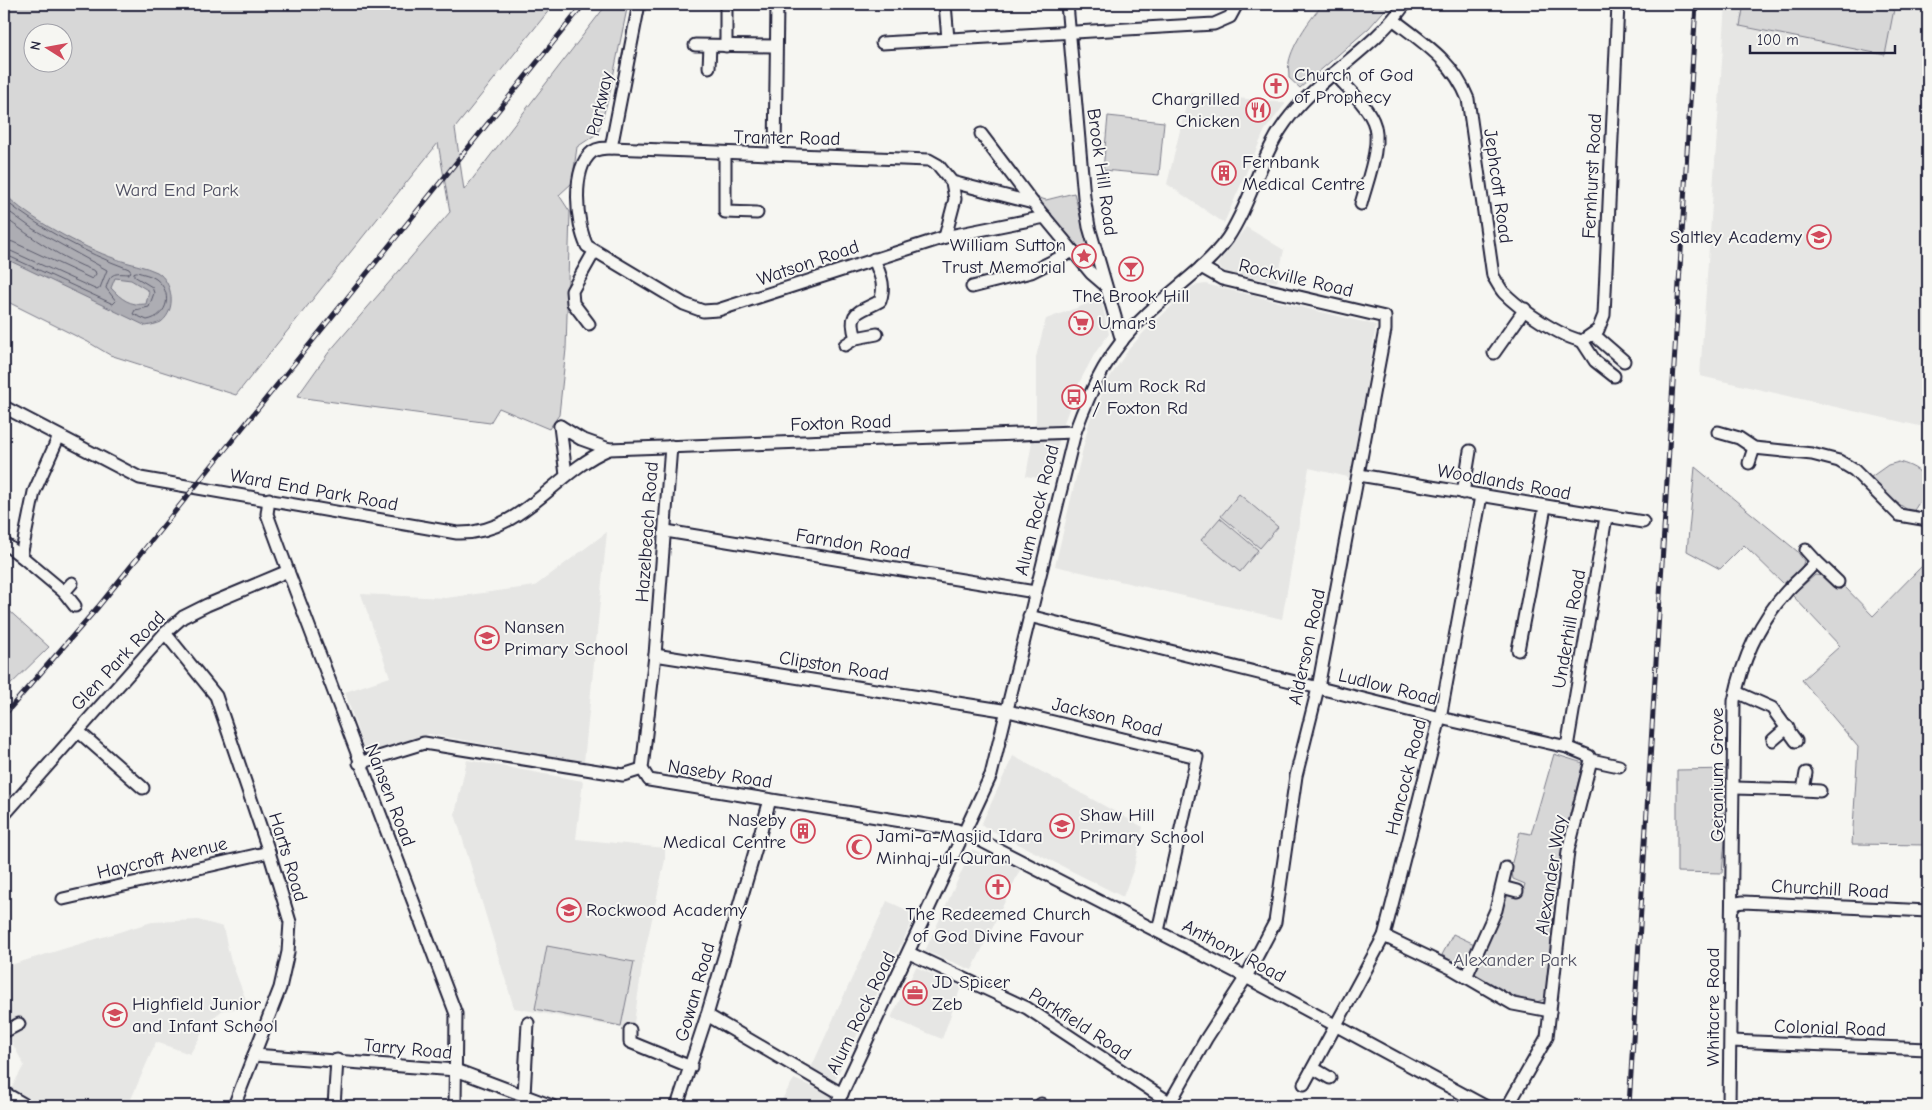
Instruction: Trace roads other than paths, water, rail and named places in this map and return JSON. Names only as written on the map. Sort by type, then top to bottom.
[{"type":"main road","points":[[4,1095],[23,1106]]},
{"type":"street","name":"Parkway","points":[[594,252],[586,246],[580,234],[578,196],[585,162],[591,153],[598,149],[611,148],[639,4]]},
{"type":"street","points":[[726,4],[726,46]]},
{"type":"street","points":[[775,153],[776,4]]},
{"type":"street","points":[[945,4],[948,39]]},
{"type":"street","name":"Brook Hill Road","points":[[1067,4],[1084,197],[1089,227],[1122,340]]},
{"type":"street","points":[[882,43],[1214,24],[1230,17],[1237,4]]},
{"type":"street","name":"Alum Rock Road","points":[[836,1106],[991,775],[1075,432],[1085,403],[1104,364],[1144,315],[1201,267],[1226,240],[1246,208],[1265,162],[1286,121],[1305,99],[1394,20],[1404,4]]},
{"type":"street","name":"Fernhurst Road","points":[[1593,334],[1598,330],[1604,315],[1618,4]]},
{"type":"street","name":"Jephcott Road","points":[[1394,20],[1447,63],[1460,79],[1468,99],[1494,276],[1504,293],[1525,309],[1569,338],[1582,341]]},
{"type":"street","points":[[695,45],[775,46]]},
{"type":"street","points":[[709,66],[710,46]]},
{"type":"street","points":[[1334,73],[1368,112],[1374,122],[1377,136],[1361,204]]},
{"type":"street","points":[[982,134],[1033,203],[1091,273],[1105,285]]},
{"type":"street","name":"Tranter Road","points":[[611,148],[725,154],[775,153],[929,160],[938,165],[952,182]]},
{"type":"street","points":[[725,154],[725,212],[757,213]]},
{"type":"street","points":[[946,237],[954,199],[952,182],[1033,203]]},
{"type":"street","name":"Watson Road","points":[[594,252],[684,304],[703,311],[718,310],[745,303],[874,259],[946,237],[1045,217]]},
{"type":"street","points":[[972,287],[1031,272],[1073,251]]},
{"type":"street","points":[[589,324],[574,303],[572,291],[594,252]]},
{"type":"street","points":[[856,338],[852,323],[853,317],[858,311],[880,302],[883,293],[883,284],[874,259]]},
{"type":"street","name":"Rockville Road","points":[[1201,267],[1222,279],[1386,317]]},
{"type":"street","points":[[1494,353],[1525,309]]},
{"type":"street","name":"Alderson Road","points":[[1171,1105],[1206,1039],[1246,977],[1275,922],[1296,776],[1318,688],[1359,475],[1386,317]]},
{"type":"street","points":[[845,345],[856,338],[877,334]]},
{"type":"street","points":[[1614,376],[1595,361],[1582,341],[1593,334],[1624,360]]},
{"type":"street","name":"Ward End Park Road","points":[[5,410],[140,478],[470,534],[504,524],[522,514],[566,475],[590,457],[609,449]]},
{"type":"street","points":[[566,475],[560,426],[581,439],[609,449]]},
{"type":"street","name":"Foxton Road","points":[[609,449],[1075,432]]},
{"type":"street","points":[[1718,432],[1739,438],[1754,448],[1812,454],[1839,461],[1854,470],[1899,515],[1928,520]]},
{"type":"street","points":[[21,556],[34,492],[59,436]]},
{"type":"street","name":"Hazelbeach Road","points":[[642,770],[655,654],[666,531],[671,446]]},
{"type":"street","points":[[1749,463],[1754,448]]},
{"type":"street","points":[[1463,493],[1470,451]]},
{"type":"street","name":"Woodlands Road","points":[[1359,475],[1643,522]]},
{"type":"street","name":"Hancock Road","points":[[1304,1084],[1384,936],[1440,718],[1481,496]]},
{"type":"street","name":"Nansen Road","points":[[269,500],[267,514],[359,763],[456,1014],[455,1106]]},
{"type":"street","points":[[1518,650],[1545,507]]},
{"type":"street","name":"Underhill Road","points":[[1567,747],[1606,517]]},
{"type":"street","name":"Farndon Road","points":[[666,531],[1035,592]]},
{"type":"street","points":[[4,543],[68,588],[75,606]]},
{"type":"street","points":[[1806,550],[1838,582]]},
{"type":"street","name":"Geranium Grove","points":[[1732,909],[1735,788],[1733,718],[1736,692],[1745,660],[1762,626],[1787,591],[1816,561]]},
{"type":"street","name":"Glen Park Road","points":[[4,815],[165,633],[183,617],[288,571]]},
{"type":"street","name":"Ludlow Road","points":[[1029,616],[1440,718],[1567,747],[1589,756],[1591,760],[1619,766]]},
{"type":"street","name":"Harts Road","points":[[165,633],[216,696],[270,852],[290,922],[290,937],[280,988],[234,1106]]},
{"type":"street","name":"Clipston Road","points":[[655,654],[1008,711]]},
{"type":"street","points":[[1736,692],[1772,708],[1788,727],[1796,741]]},
{"type":"street","name":"Jackson Road","points":[[1008,711],[1197,757],[1158,931]]},
{"type":"street","points":[[1773,740],[1788,727]]},
{"type":"street","points":[[78,731],[142,788]]},
{"type":"street","name":"Naseby Road","points":[[359,763],[424,743],[623,775],[642,770],[649,780],[964,833]]},
{"type":"street","name":"Alexander Way","points":[[1508,1106],[1547,1036],[1568,852],[1591,760]]},
{"type":"street","points":[[1803,790],[1806,773]]},
{"type":"street","points":[[1735,788],[1820,791]]},
{"type":"street","name":"Gowan Road","points":[[677,1106],[707,1015],[770,800]]},
{"type":"street","name":"Anthony Road","points":[[964,833],[1246,977],[1484,1106]]},
{"type":"street","name":"Haycroft Avenue","points":[[63,899],[270,852]]},
{"type":"street","points":[[1466,977],[1496,910],[1506,868]]},
{"type":"street","points":[[1502,886],[1517,890]]},
{"type":"street","name":"Churchill Road","points":[[1732,909],[1737,903],[1742,902],[1928,911]]},
{"type":"street","name":"Whitacre Road","points":[[1729,1106],[1732,909]]},
{"type":"street","points":[[1384,936],[1466,977],[1513,1004],[1550,1011]]},
{"type":"street","name":"Parkfield Road","points":[[909,953],[1027,1008],[1171,1105]]},
{"type":"street","points":[[707,1015],[842,1094]]},
{"type":"street","points":[[524,1095],[528,1023]]},
{"type":"street","points":[[4,1032],[20,1024]]},
{"type":"street","points":[[630,1030],[630,1042],[691,1067]]},
{"type":"street","name":"Colonial Road","points":[[1731,1041],[1928,1049]]},
{"type":"street","name":"Tarry Road","points":[[254,1055],[456,1070],[547,1105]]},
{"type":"street","points":[[334,1106],[337,1060]]},
{"type":"street","points":[[1313,1068],[1330,1078]]},
{"type":"water","points":[[4,193],[27,213],[72,240],[116,259],[157,272],[167,282],[170,289],[171,304],[169,311],[161,322],[146,326],[4,258]],"holes":[[[115,278],[131,280],[149,291],[146,304],[135,304],[126,301],[111,288]]]},
{"type":"railway","points":[[4,715],[98,607],[584,4]]},
{"type":"railway","points":[[1629,1106],[1696,4]]},
{"type":"place","name":"Church of God of Prophecy","points":[[1276,86]]},
{"type":"place","name":"Chargrilled Chicken","points":[[1258,110]]},
{"type":"place","name":"Fernbank Medical Centre","points":[[1224,173]]},
{"type":"place","name":"Saltley Academy","points":[[1819,237]]},
{"type":"place","name":"William Sutton Trust Memorial","points":[[1084,256]]},
{"type":"place","name":"The Brook Hill","points":[[1131,269]]},
{"type":"place","name":"Umar's","points":[[1081,323]]},
{"type":"place","name":"Alum Rock Rd / Foxton Rd","points":[[1074,397]]},
{"type":"place","name":"Nansen Primary School","points":[[487,638]]},
{"type":"place","name":"Shaw Hill Primary School","points":[[1062,826]]},
{"type":"place","name":"Naseby Medical Centre","points":[[803,831]]},
{"type":"place","name":"Jami-a-Masjid Idara Minhaj-ul-Quran","points":[[859,847]]},
{"type":"place","name":"The Redeemed Church of God Divine Favour","points":[[998,887]]},
{"type":"place","name":"Rockwood Academy","points":[[569,910]]},
{"type":"place","name":"JD Spicer Zeb","points":[[915,993]]},
{"type":"place","name":"Highfield Junior and Infant School","points":[[115,1015]]},
{"type":"park label","name":"Ward End Park","points":[[177,190]]},
{"type":"park label","name":"Alexander Park","points":[[1515,960]]}]
